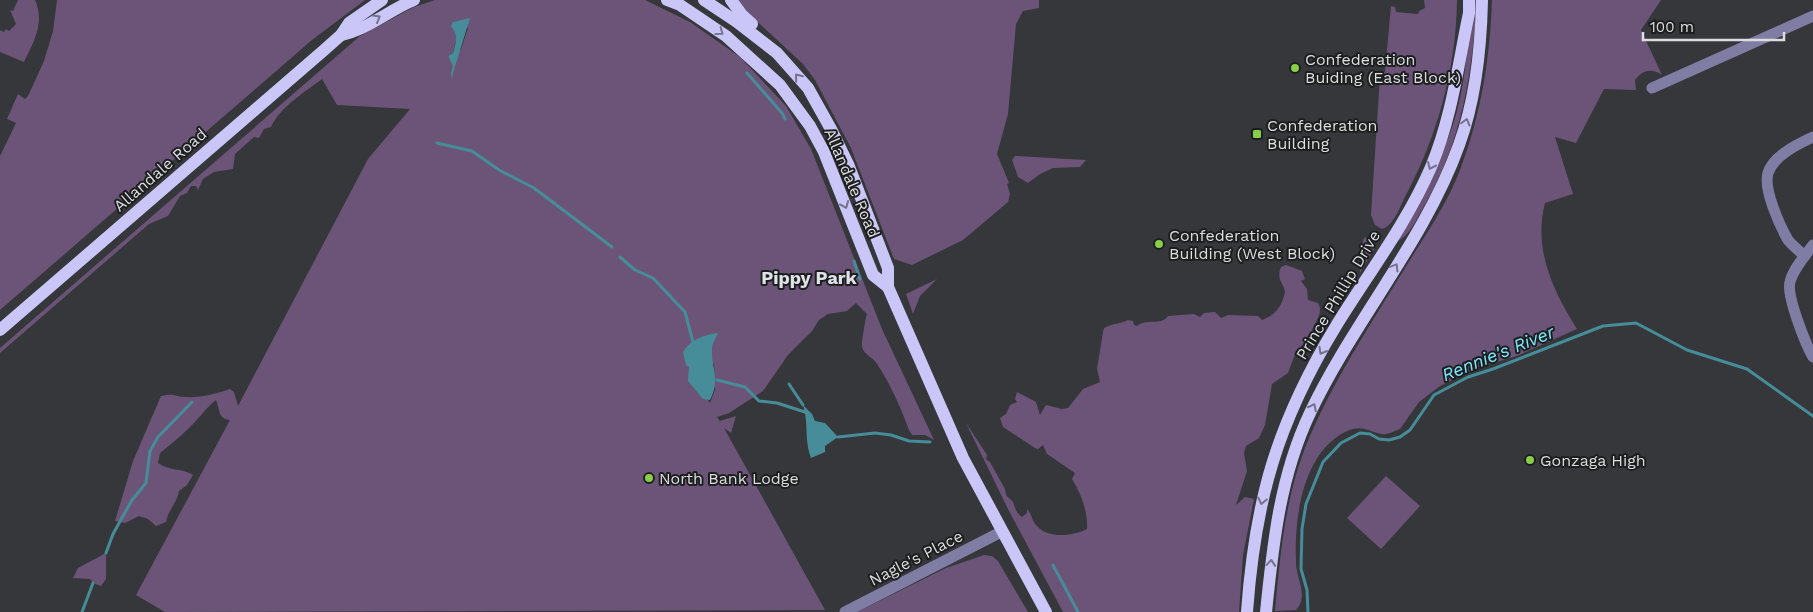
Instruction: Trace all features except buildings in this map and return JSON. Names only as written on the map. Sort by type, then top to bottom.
[{"type":"main road","name":"Allandale Road","points":[[0,330],[341,35],[349,23],[382,0]]},
{"type":"main road","name":"Allandale Road","points":[[341,35],[355,33],[386,13],[414,0]]},
{"type":"main road","name":"Allandale Road","points":[[667,0],[681,2],[738,45],[780,85],[824,152],[874,275],[888,287]]},
{"type":"main road","name":"Allandale Road","points":[[704,0],[737,22],[777,53],[808,88],[839,143],[888,268],[888,287],[953,437],[1001,532],[1046,612]]},
{"type":"main road","points":[[731,0],[742,15],[776,45],[777,53]]},
{"type":"main road","name":"Prince Phillip Drive","points":[[1247,612],[1258,518],[1270,467],[1283,428],[1321,353],[1409,208],[1430,169],[1453,101],[1462,58],[1469,0]]},
{"type":"main road","name":"Prince Phillip Drive","points":[[1266,612],[1273,542],[1280,501],[1291,463],[1309,414],[1348,342],[1423,222],[1445,179],[1459,145],[1478,67],[1482,0]]},
{"type":"street","points":[[1652,88],[1813,16]]},
{"type":"street","points":[[1805,256],[1788,239],[1772,203],[1767,182],[1768,172],[1782,156],[1813,137]]},
{"type":"street","points":[[1813,245],[1792,277],[1789,288],[1806,343],[1813,357]]},
{"type":"street","name":"Nagle's Place","points":[[845,612],[1001,532]]},
{"type":"shaded area","points":[[18,0],[35,0],[39,16],[37,32],[24,62],[0,52],[0,30],[4,32],[6,29],[9,31],[16,24],[10,10],[13,11]]},
{"type":"shaded area","points":[[57,0],[365,0],[312,40],[0,310],[0,156],[16,123],[7,119],[18,94],[25,99],[28,96],[44,61],[53,31]]},
{"type":"shaded area","points":[[435,0],[645,0],[690,22],[740,57],[786,106],[811,149],[882,329],[934,440],[925,435],[912,435],[886,379],[875,362],[863,350],[862,341],[867,314],[856,303],[847,311],[828,314],[819,320],[812,331],[788,355],[763,391],[729,413],[717,417],[720,421],[736,416],[731,433],[724,428],[825,610],[165,612],[136,595],[230,420],[221,416],[216,400],[187,430],[160,453],[158,463],[162,466],[193,475],[187,485],[179,491],[166,522],[156,526],[148,519],[139,516],[125,523],[115,521],[133,461],[161,396],[197,397],[230,389],[234,392],[238,406],[368,159],[410,109],[337,105],[322,79],[287,106],[271,127],[264,129],[259,138],[254,137],[235,154],[233,169],[214,172],[203,179],[198,190],[196,186],[191,186],[187,193],[180,196],[168,216],[149,224],[0,353],[0,348],[360,36],[414,7]],"holes":[[[461,21],[468,28],[461,49],[451,61],[448,56],[453,53],[456,39],[453,22]],[[714,363],[715,390],[710,403],[702,390]]]},
{"type":"shaded area","points":[[737,0],[1039,0],[1039,8],[1023,11],[1016,24],[1008,114],[997,154],[1009,183],[1007,184],[1010,194],[1008,202],[963,240],[912,265],[894,259],[851,148],[815,80],[803,64],[746,11]]},
{"type":"shaded area","points":[[1424,0],[1457,0],[1453,52],[1442,103],[1426,152],[1395,217],[1382,229],[1375,225],[1371,215],[1380,76],[1381,71],[1385,72],[1391,6],[1395,7],[1396,12],[1418,14],[1419,11],[1425,8]]},
{"type":"shaded area","points":[[1471,0],[1477,0],[1472,55],[1463,107],[1456,133],[1436,183],[1423,208],[1409,231],[1398,241],[1440,158],[1452,129],[1464,74]]},
{"type":"shaded area","points":[[1492,0],[1661,0],[1641,30],[1662,75],[1654,71],[1644,72],[1635,80],[1636,90],[1604,89],[1576,143],[1555,137],[1573,194],[1545,203],[1542,237],[1544,253],[1553,285],[1577,329],[1517,356],[1479,367],[1440,386],[1419,402],[1400,429],[1384,434],[1360,428],[1345,432],[1330,442],[1310,471],[1299,508],[1296,545],[1297,568],[1302,593],[1300,605],[1296,610],[1275,611],[1281,549],[1288,508],[1305,448],[1340,375],[1437,216],[1460,170],[1479,108],[1487,65]]},
{"type":"shaded area","points":[[1015,156],[1086,160],[1080,167],[1053,168],[1040,174],[1028,183],[1018,177],[1012,160]]},
{"type":"shaded area","points":[[1365,237],[1376,246],[1360,273],[1363,240]]},
{"type":"shaded area","points":[[1286,265],[1302,271],[1305,279],[1301,281],[1307,289],[1308,300],[1318,303],[1320,312],[1311,336],[1296,352],[1288,373],[1272,384],[1265,425],[1259,438],[1246,446],[1244,453],[1247,471],[1236,505],[1245,497],[1254,499],[1243,555],[1239,612],[1063,612],[1008,509],[966,423],[987,455],[986,459],[990,462],[1005,489],[1006,495],[1013,502],[1016,510],[1022,517],[1027,513],[1027,509],[1037,526],[1054,535],[1068,535],[1087,529],[1083,503],[1072,479],[1075,473],[1047,454],[1043,445],[1038,449],[1035,448],[1003,427],[1000,418],[1006,414],[1010,405],[1017,402],[1015,399],[1017,392],[1036,402],[1040,415],[1046,405],[1062,409],[1068,408],[1083,389],[1100,382],[1097,369],[1104,328],[1111,325],[1128,320],[1133,321],[1134,325],[1137,326],[1145,322],[1161,321],[1168,316],[1194,314],[1200,317],[1204,313],[1215,312],[1221,318],[1228,315],[1258,316],[1262,320],[1267,318],[1275,313],[1282,302],[1285,292],[1279,275],[1281,267]]},
{"type":"shaded area","points":[[937,279],[920,296],[913,314],[906,294]]},
{"type":"shaded area","points":[[1386,476],[1420,506],[1381,549],[1347,518]]},
{"type":"shaded area","points":[[106,553],[106,579],[101,586],[93,583],[90,579],[73,578],[78,568]]},
{"type":"shaded area","points":[[984,555],[992,556],[998,561],[1028,612],[857,612],[946,568]]},
{"type":"water","points":[[470,18],[452,79],[453,66],[448,56],[453,53],[456,39],[451,26],[453,22]]},
{"type":"water","points":[[718,333],[712,348],[715,386],[710,400],[703,399],[688,381],[689,367],[686,365],[683,352],[698,338]]},
{"type":"water","points":[[803,405],[812,414],[815,421],[825,423],[838,437],[825,446],[825,452],[811,458],[806,419]]},
{"type":"waterway","points":[[747,73],[782,113],[785,119]]},
{"type":"waterway","points":[[437,143],[472,151],[499,170],[534,188],[612,247]]},
{"type":"waterway","points":[[620,257],[635,270],[653,278],[685,312],[693,342]]},
{"type":"waterway","points":[[854,261],[860,279]]},
{"type":"waterway","name":"Rennie's River","points":[[1308,612],[1307,590],[1301,569],[1302,529],[1306,504],[1323,462],[1341,443],[1360,433],[1370,434],[1379,439],[1389,440],[1400,437],[1410,430],[1434,395],[1468,377],[1603,326],[1636,323],[1687,350],[1747,369],[1813,416]]},
{"type":"waterway","points":[[717,380],[745,387],[759,401],[777,403],[805,412]]},
{"type":"waterway","points":[[789,384],[803,405]]},
{"type":"waterway","points":[[106,553],[113,534],[132,500],[146,483],[150,451],[158,437],[192,402]]},
{"type":"waterway","points":[[838,437],[875,433],[891,435],[909,441],[930,442]]},
{"type":"waterway","points":[[1053,565],[1078,612]]},
{"type":"waterway","points":[[82,612],[93,583]]},
{"type":"place","name":"Confederation Buiding (East Block)","points":[[1295,68]]},
{"type":"place","name":"Confederation Building","points":[[1257,134]]},
{"type":"place","name":"Confederation Building (West Block)","points":[[1159,244]]},
{"type":"place","name":"Gonzaga High","points":[[1530,460]]},
{"type":"place","name":"North Bank Lodge","points":[[649,478]]},
{"type":"district","name":"Pippy Park","points":[[809,277]]}]
